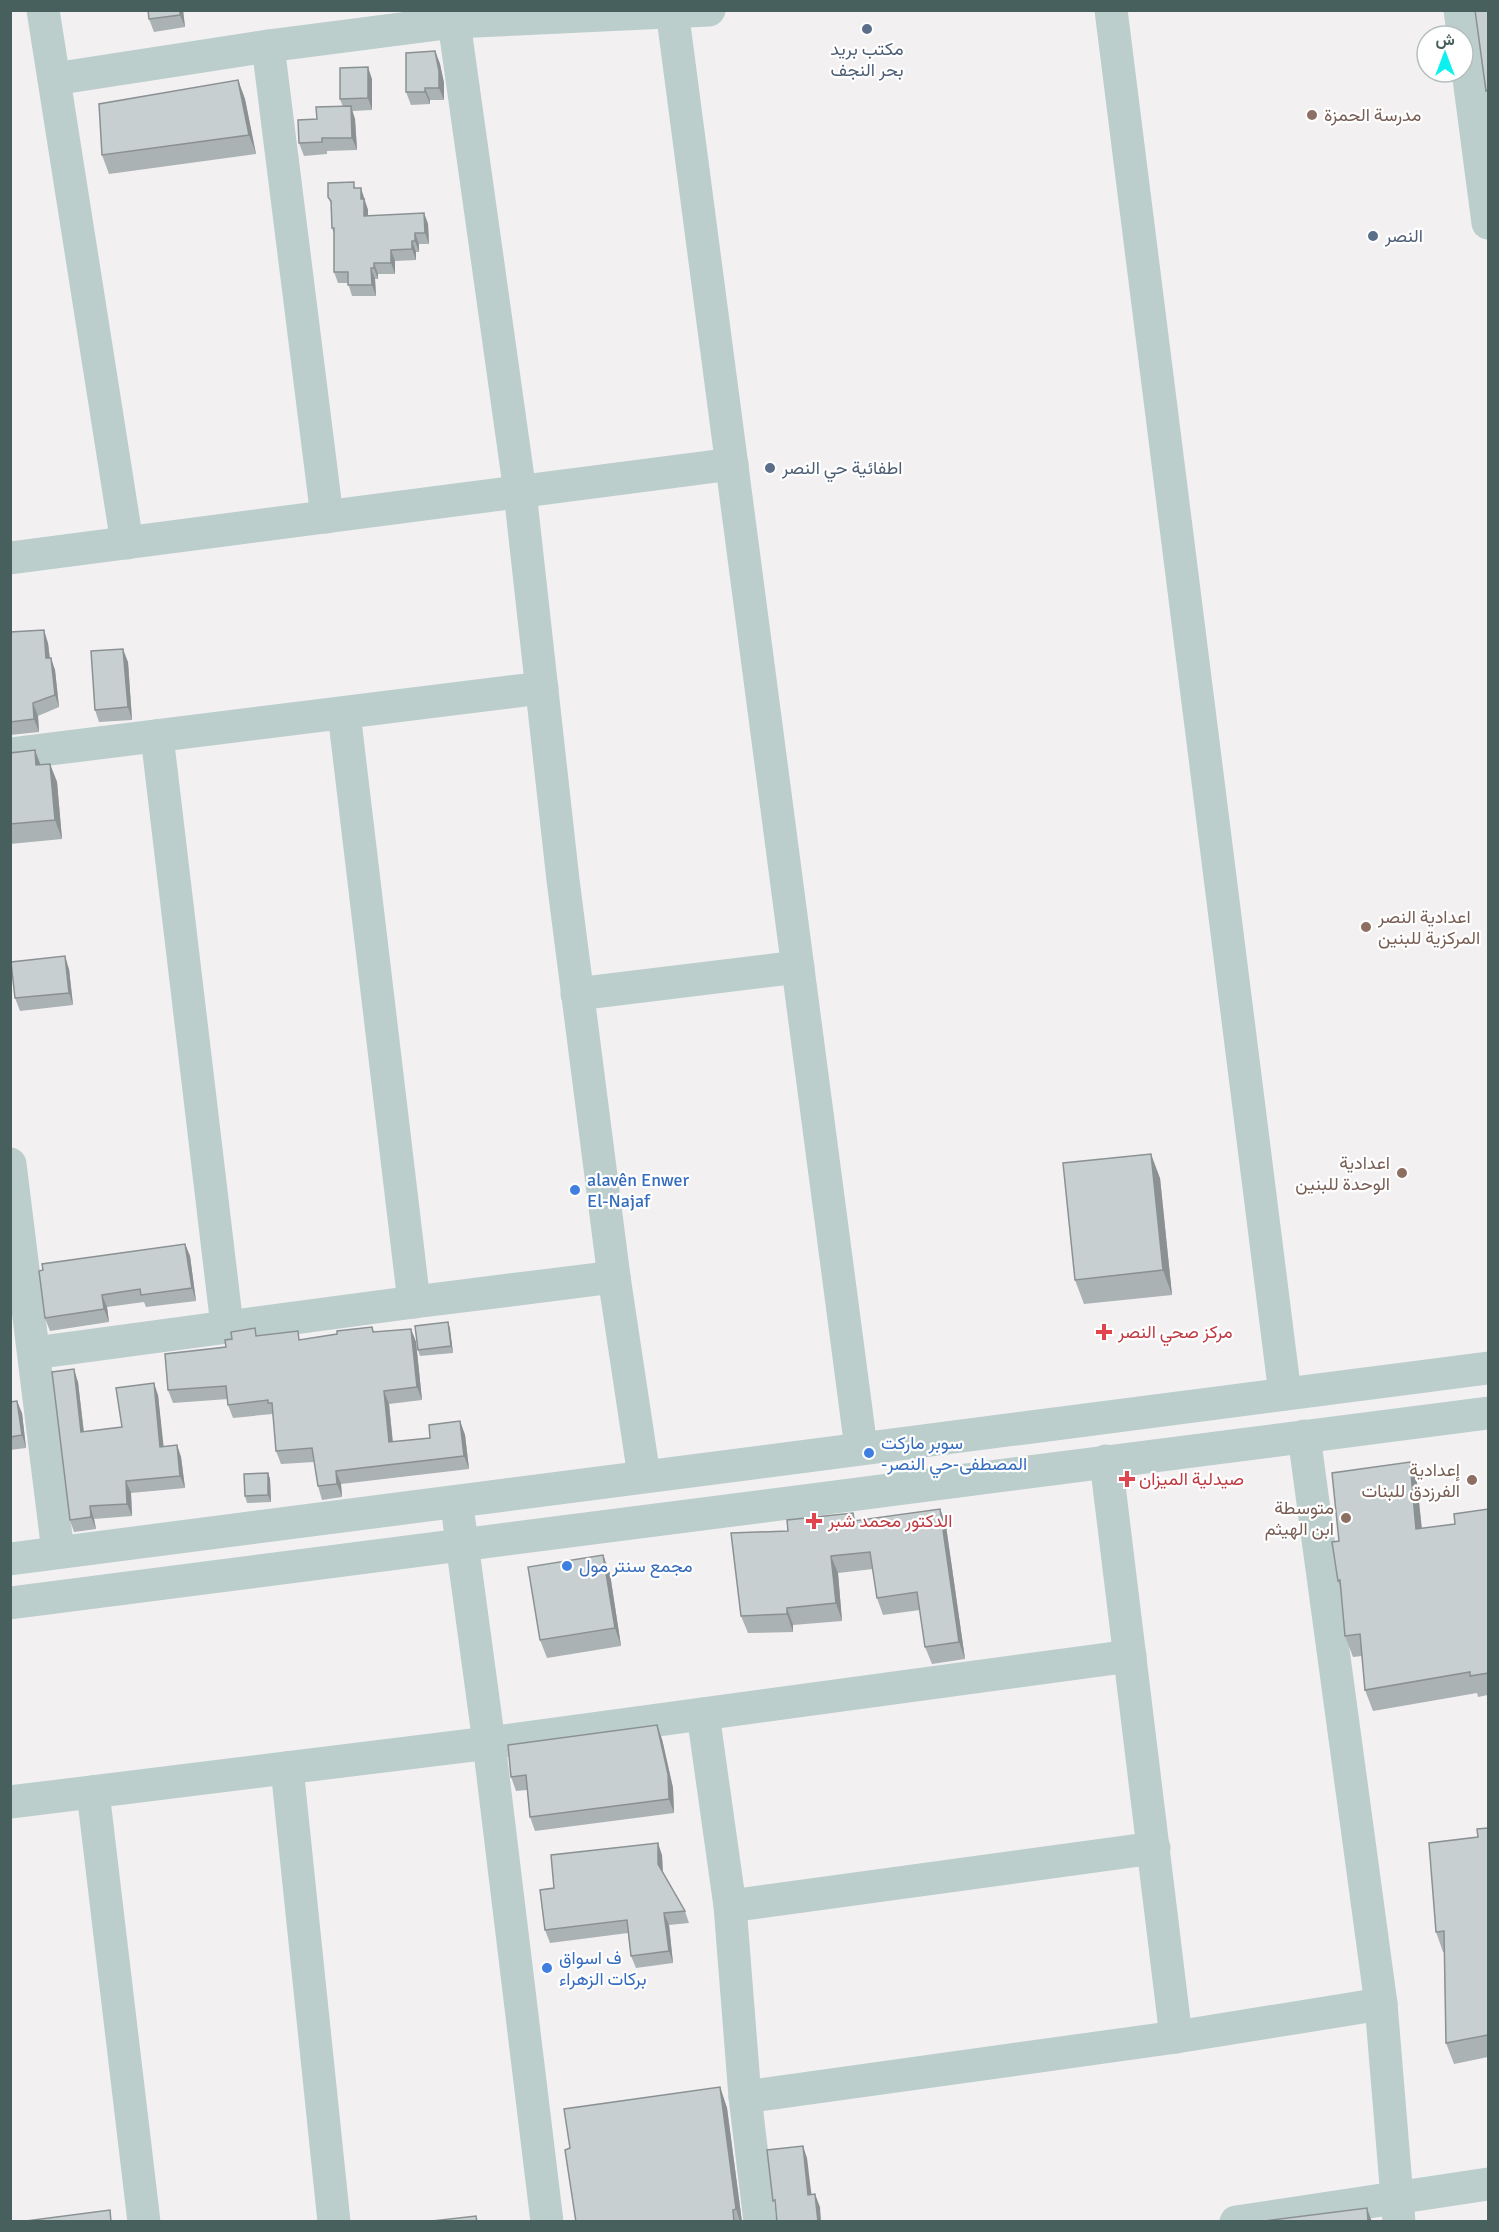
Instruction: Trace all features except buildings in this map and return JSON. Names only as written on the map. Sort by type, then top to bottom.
[{"type":"street","points":[[43,10],[127,543]]},
{"type":"street","points":[[54,79],[268,46],[454,22],[709,10]]},
{"type":"street","points":[[1112,10],[1285,1394]]},
{"type":"street","points":[[1460,10],[1482,132],[1488,223]]},
{"type":"street","points":[[673,12],[861,1448]]},
{"type":"street","points":[[454,22],[520,492],[578,994],[614,1277],[644,1476]]},
{"type":"street","points":[[268,46],[327,517]]},
{"type":"street","points":[[10,558],[732,464]]},
{"type":"street","points":[[10,754],[542,688]]},
{"type":"street","points":[[344,713],[414,1302]]},
{"type":"street","points":[[156,736],[227,1326]]},
{"type":"street","points":[[578,994],[798,967]]},
{"type":"street","points":[[10,1164],[58,1552]]},
{"type":"street","points":[[34,1353],[614,1277]]},
{"type":"street","points":[[10,1559],[1488,1368]]},
{"type":"street","points":[[10,1603],[1488,1413]]},
{"type":"street","points":[[1305,1436],[1381,2004],[1397,2210]]},
{"type":"street","points":[[1107,1461],[1176,2037]]},
{"type":"street","points":[[520,1492],[513,1504],[513,1516],[518,1526],[530,1535]]},
{"type":"street","points":[[456,1500],[489,1743],[547,2222]]},
{"type":"street","points":[[417,1505],[426,1515],[429,1526],[427,1537],[417,1550]]},
{"type":"street","points":[[10,1802],[489,1743],[1130,1656]]},
{"type":"street","points":[[703,1714],[730,1906],[745,2097],[760,2222]]},
{"type":"street","points":[[287,1768],[334,2222]]},
{"type":"street","points":[[93,1792],[144,2222]]},
{"type":"street","points":[[730,1906],[1154,1848]]},
{"type":"street","points":[[745,2097],[1176,2037],[1381,2004]]},
{"type":"street","points":[[1236,2222],[1397,2210],[1488,2184]]},
{"type":"place","name":"مكتب بريد بحر النجف","points":[[867,29]]},
{"type":"place","name":"مدرسة الحمزة","points":[[1312,115]]},
{"type":"place","name":"النصر","points":[[1373,236]]},
{"type":"place","name":"اطفائية حي النصر","points":[[770,468]]},
{"type":"place","name":"اعدادية النصر المركزية للبنين","points":[[1366,927]]},
{"type":"place","name":"اعدادية الوحدة للبنين","points":[[1402,1173]]},
{"type":"place","name":"alavên Enwer El-Najaf","points":[[575,1190]]},
{"type":"place","name":"مركز صحي النصر","points":[[1104,1332]]},
{"type":"place","name":"سوبر ماركت -المصطفى-حي النصر","points":[[869,1453]]},
{"type":"place","name":"صيدلية الميزان","points":[[1127,1479]]},
{"type":"place","name":"إعدادية الفرزدق للبنات","points":[[1472,1480]]},
{"type":"place","name":"متوسطة ابن الهيثم","points":[[1346,1518]]},
{"type":"place","name":"الدكتور محمد شبر","points":[[814,1521]]},
{"type":"place","name":"مجمع سنتر مول","points":[[567,1566]]},
{"type":"place","name":"ف اسواق بركات الزهراء","points":[[547,1968]]}]
